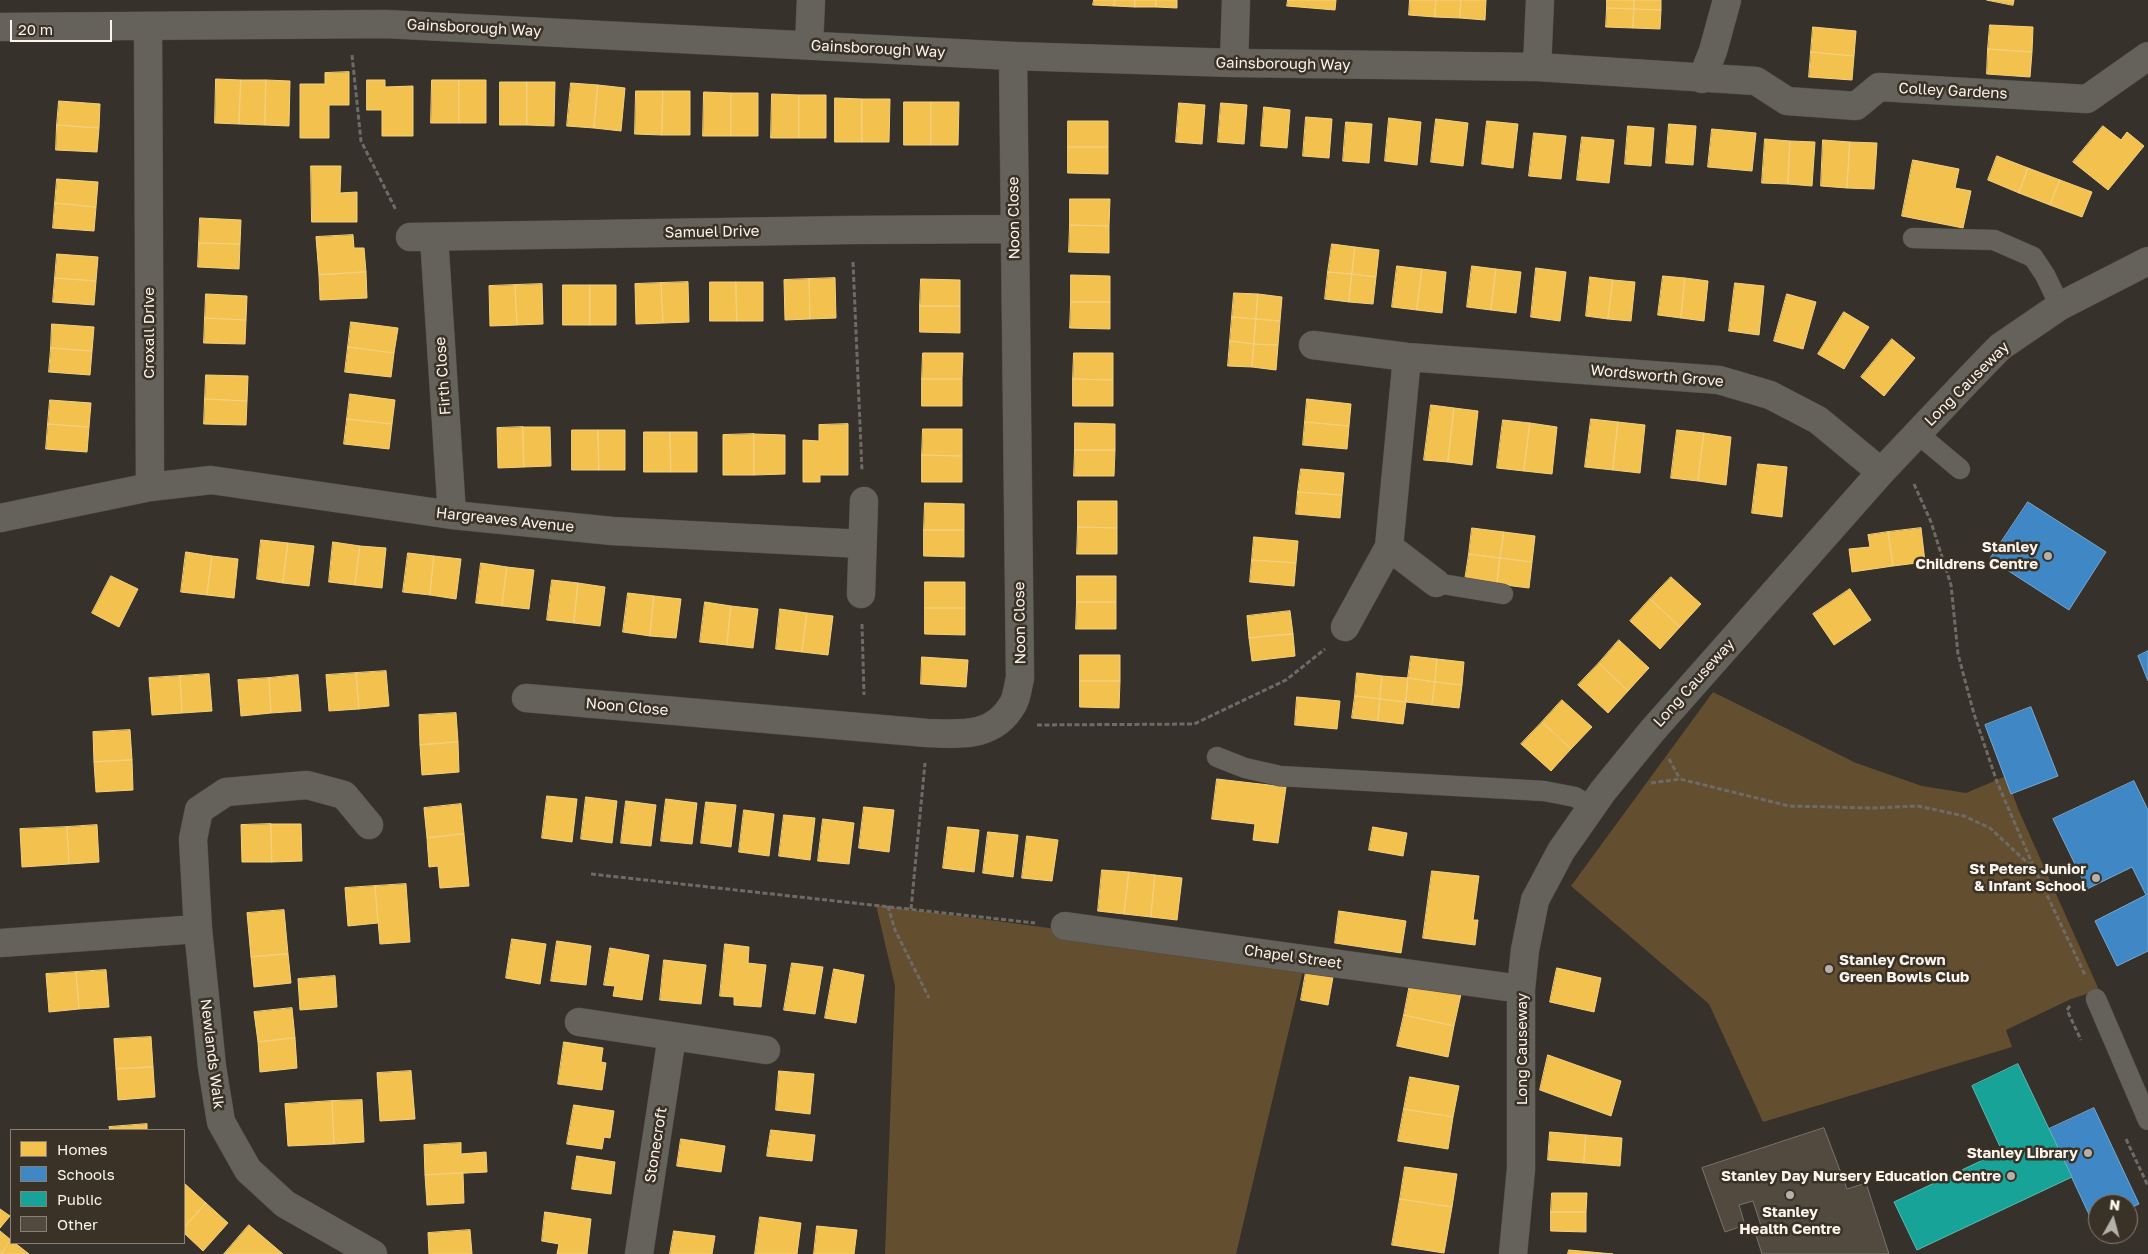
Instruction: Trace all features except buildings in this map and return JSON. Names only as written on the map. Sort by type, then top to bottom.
[{"type":"street","points":[[809,45],[811,0]]},
{"type":"street","points":[[1234,63],[1236,0]]},
{"type":"street","points":[[1537,67],[1540,0]]},
{"type":"street","points":[[1702,79],[1713,51],[1727,0]]},
{"type":"street","name":"Gainsborough Way","points":[[0,27],[349,24],[386,12],[809,45],[1013,56],[1234,63],[1537,67],[1756,82]]},
{"type":"street","name":"Croxall Drive","points":[[148,26],[150,487]]},
{"type":"street","name":"Noon Close","points":[[535,705],[927,733],[968,734],[996,725],[1014,704],[1020,678],[1013,56]]},
{"type":"street","name":"Colley Gardens","points":[[1756,82],[1787,101],[1856,106],[1879,87],[2087,99],[2148,56]]},
{"type":"street","name":"Samuel Drive","points":[[422,237],[1014,229]]},
{"type":"street","name":"Firth Close","points":[[422,237],[452,515]]},
{"type":"street","name":"Long Causeway","points":[[1513,1254],[1521,1169],[1521,989],[1525,950],[1536,900],[1561,851],[1598,799],[1652,731],[1880,472],[2000,347],[2060,306],[2148,260]]},
{"type":"street","name":"Wordsworth Grove","points":[[1313,345],[1407,357],[1719,380],[1770,395],[1818,420],[1880,472]]},
{"type":"street","points":[[1345,627],[1389,547],[1407,357]]},
{"type":"street","name":"Hargreaves Avenue","points":[[150,487],[211,480],[452,515],[612,531],[862,544]]},
{"type":"street","points":[[0,518],[150,487]]},
{"type":"street","points":[[861,594],[864,501]]},
{"type":"street","points":[[1389,547],[1436,583]]},
{"type":"street","name":"Newlands Walk","points":[[369,825],[344,795],[307,785],[226,792],[199,810],[193,839],[198,929],[212,1067],[221,1122],[248,1170],[285,1204],[374,1254]]},
{"type":"street","name":"Chapel Street","points":[[1065,926],[1521,989]]},
{"type":"street","points":[[0,943],[198,929]]},
{"type":"street","points":[[579,1022],[766,1050]]},
{"type":"street","name":"Stonecroft","points":[[639,1254],[672,1036]]},
{"type":"lane","points":[[1913,238],[1994,240],[2033,257],[2060,306]]},
{"type":"lane","points":[[1909,443],[1960,469]]},
{"type":"lane","points":[[1436,583],[1504,594]]},
{"type":"lane","points":[[1217,757],[1245,768],[1280,776],[1544,791],[1598,799]]},
{"type":"lane","points":[[2096,999],[2148,1120]]},
{"type":"path","points":[[349,24],[361,141],[422,237]]},
{"type":"path","points":[[851,230],[864,501]]},
{"type":"path","points":[[1909,443],[1931,522],[1952,586],[1958,654],[1974,714],[1997,782],[2035,870],[2096,999]]},
{"type":"path","points":[[861,594],[865,728]]},
{"type":"path","points":[[996,725],[1194,724],[1286,680],[1308,664],[1345,627]]},
{"type":"path","points":[[910,909],[927,733]]},
{"type":"path","points":[[1598,799],[1680,779],[1789,806],[1873,808],[1918,806],[1964,816],[1990,828],[2035,870]]},
{"type":"path","points":[[591,874],[1065,926]]},
{"type":"path","points":[[888,906],[895,930],[929,998]]},
{"type":"shaded area","points":[[1713,692],[1856,763],[1922,786],[1966,793],[2006,776],[2019,811],[2099,990],[2071,999],[2006,1030],[2012,1047],[1763,1122],[1709,1004],[1571,886]]},
{"type":"shaded area","points":[[876,905],[1305,962],[1236,1254],[885,1254],[895,986]]},
{"type":"place","name":"Stanley Childrens Centre","points":[[2048,556]]},
{"type":"place","name":"St Peters Junior & Infant School","points":[[2096,878]]},
{"type":"place","name":"Stanley Crown Green Bowls Club","points":[[1829,969]]},
{"type":"place","name":"Stanley Library","points":[[2088,1153]]},
{"type":"place","name":"Stanley Day Nursery Education Centre","points":[[2011,1176]]},
{"type":"place","name":"Stanley Health Centre","points":[[1790,1195]]}]
